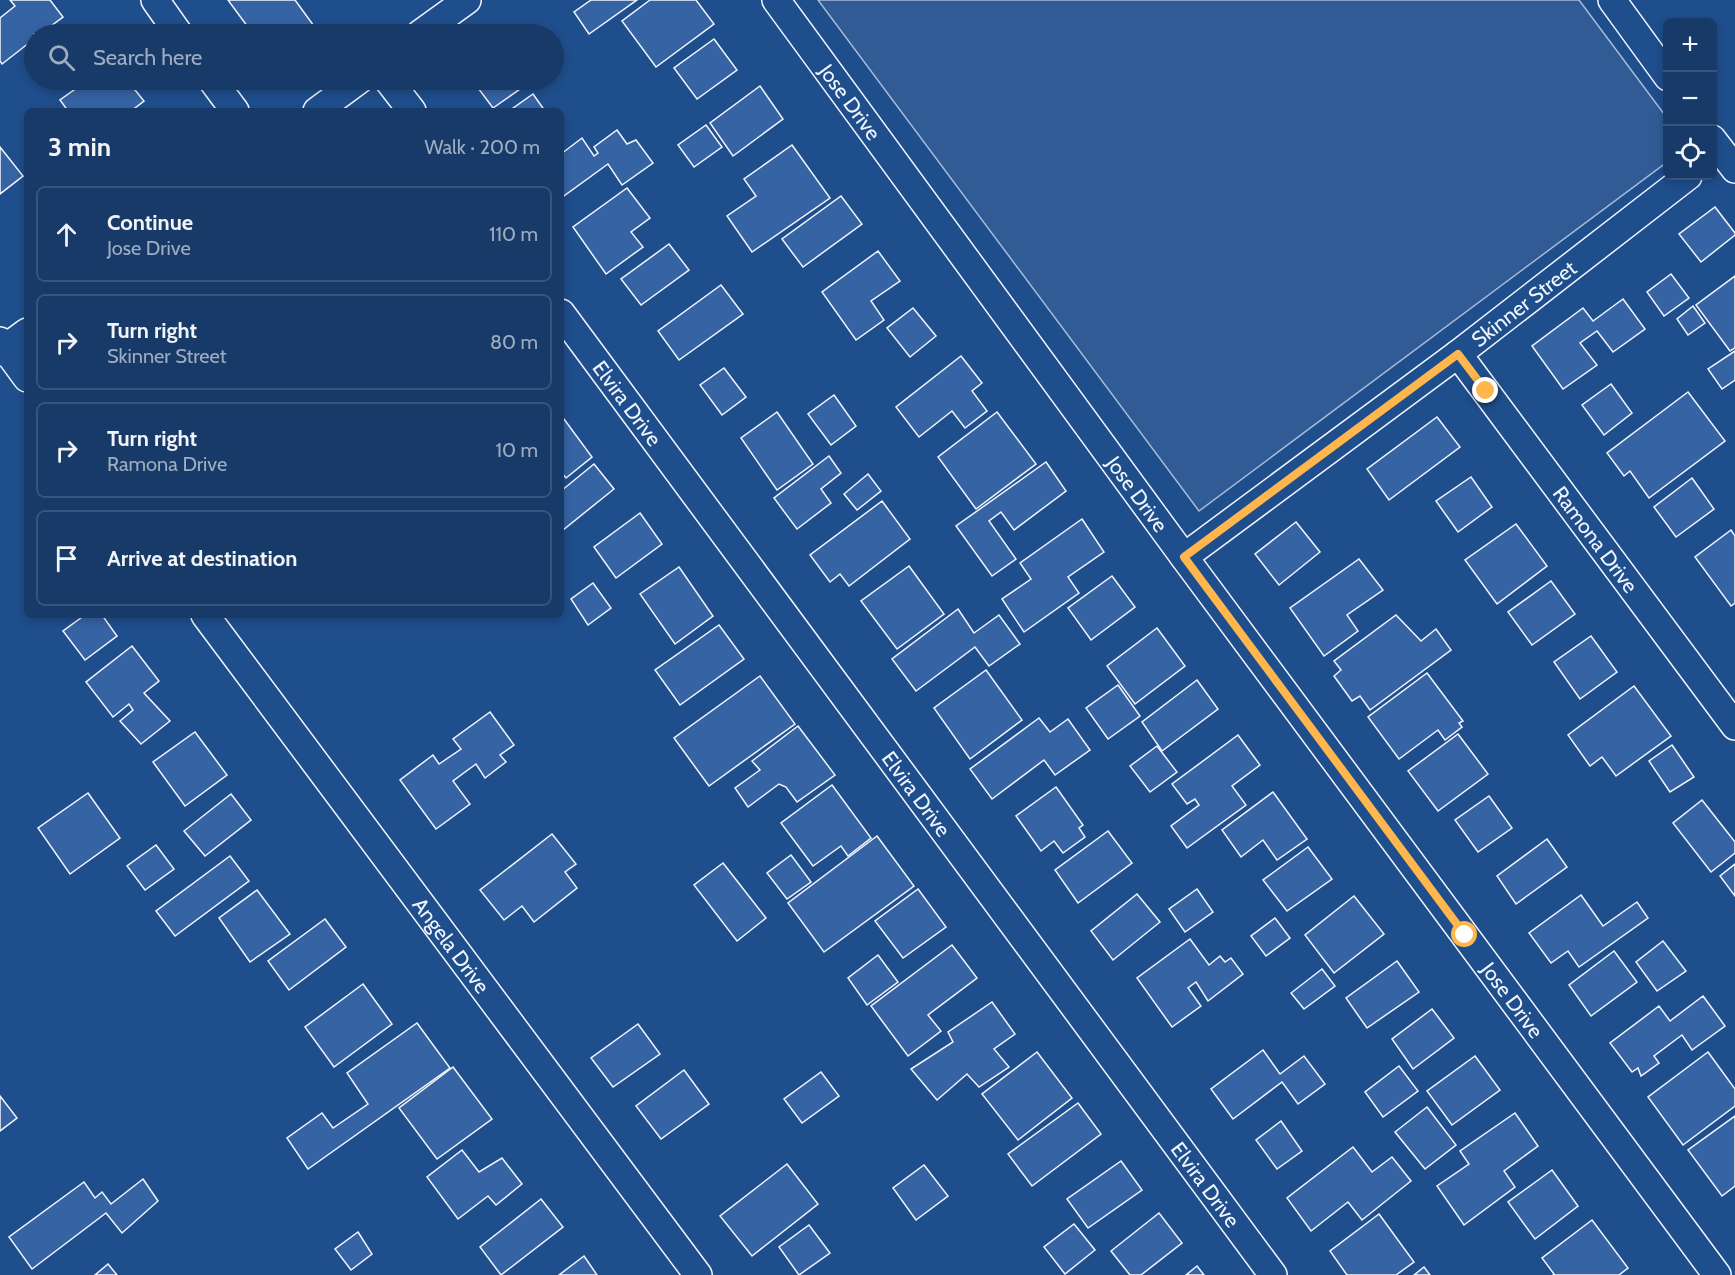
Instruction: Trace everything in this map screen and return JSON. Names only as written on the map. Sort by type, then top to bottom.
[{"type":"street","points":[[154,0],[172,24]]},
{"type":"street","points":[[434,24],[467,0]]},
{"type":"street","name":"Jose Drive","points":[[776,0],[1184,557],[1717,1275]]},
{"type":"street","points":[[1612,0],[1664,72]]},
{"type":"street","points":[[219,90],[233,108]]},
{"type":"street","points":[[321,108],[345,90]]},
{"type":"street","points":[[396,90],[410,108]]},
{"type":"street","name":"Skinner Street","points":[[1184,557],[1458,354],[1683,180]]},
{"type":"street","name":"Elvira Drive","points":[[564,317],[1273,1275]]},
{"type":"street","points":[[24,334],[2,347],[24,374]]},
{"type":"street","name":"Ramona Drive","points":[[1458,354],[1735,726]]},
{"type":"street","name":"Angela Drive","points":[[207,618],[698,1275]]},
{"type":"shaded area","points":[[818,0],[1579,0],[1663,113],[1663,165],[1199,511]]},
{"type":"building","points":[[10,0],[50,0],[63,17],[54,24],[24,24],[24,47],[2,64],[0,61],[0,18],[15,6]]},
{"type":"building","points":[[228,0],[295,0],[313,24],[246,24]]},
{"type":"building","points":[[591,0],[637,0],[589,34],[574,12]]},
{"type":"building","points":[[650,0],[696,0],[714,24],[656,67],[622,21]]},
{"type":"building","points":[[714,39],[737,70],[697,99],[674,68]]},
{"type":"building","points":[[760,86],[783,119],[733,156],[710,123]]},
{"type":"building","points":[[74,90],[135,90],[144,101],[135,108],[66,108],[60,100]]},
{"type":"building","points":[[480,90],[519,90],[493,108]]},
{"type":"building","points":[[533,94],[543,108],[513,108]]},
{"type":"building","points":[[706,125],[722,147],[694,167],[678,145]]},
{"type":"building","points":[[617,130],[627,144],[636,140],[653,163],[622,185],[608,164],[564,196],[564,152],[582,138],[594,156],[598,153],[594,147]]},
{"type":"building","points":[[792,145],[830,198],[752,252],[727,216],[756,196],[744,179]]},
{"type":"building","points":[[0,147],[23,176],[0,194]]},
{"type":"building","points":[[627,188],[650,218],[631,232],[643,247],[606,274],[573,227]]},
{"type":"building","points":[[841,196],[862,224],[803,267],[782,239]]},
{"type":"building","points":[[1715,207],[1735,235],[1701,262],[1679,234]]},
{"type":"building","points":[[669,244],[689,270],[641,305],[621,279]]},
{"type":"building","points":[[878,251],[900,281],[871,301],[884,320],[856,340],[822,292]]},
{"type":"building","points":[[1671,274],[1689,298],[1664,316],[1647,292]]},
{"type":"building","points":[[1735,276],[1735,348],[1730,351],[1696,305]]},
{"type":"building","points":[[721,285],[743,314],[679,360],[658,331]]},
{"type":"building","points":[[1623,299],[1645,329],[1613,352],[1597,331],[1580,343],[1597,365],[1563,389],[1532,346],[1583,308],[1593,321]]},
{"type":"building","points":[[1693,306],[1705,323],[1688,335],[1677,319]]},
{"type":"building","points":[[913,308],[936,336],[910,357],[887,328]]},
{"type":"building","points":[[1735,351],[1735,380],[1722,389],[1708,369]]},
{"type":"building","points":[[961,356],[982,383],[972,391],[987,411],[965,428],[952,411],[919,437],[896,407]]},
{"type":"building","points":[[724,368],[746,397],[722,415],[700,385]]},
{"type":"building","points":[[1611,384],[1632,413],[1604,435],[1582,405]]},
{"type":"building","points":[[1688,392],[1725,441],[1649,498],[1630,471],[1624,476],[1607,453]]},
{"type":"building","points":[[834,395],[856,426],[831,445],[808,414]]},
{"type":"building","points":[[777,412],[813,464],[777,490],[741,438]]},
{"type":"building","points":[[997,412],[1036,464],[976,509],[938,457]]},
{"type":"building","points":[[1437,417],[1460,447],[1389,500],[1367,469]]},
{"type":"building","points":[[564,419],[592,457],[566,478],[564,476]]},
{"type":"building","points":[[829,456],[841,473],[821,489],[831,503],[797,529],[774,498]]},
{"type":"building","points":[[1046,462],[1066,491],[1014,530],[1001,512],[989,521],[1016,559],[992,576],[956,526]]},
{"type":"building","points":[[594,464],[614,489],[564,529],[564,489]]},
{"type":"building","points":[[868,474],[881,491],[857,510],[844,494]]},
{"type":"building","points":[[1471,477],[1492,507],[1458,532],[1436,501]]},
{"type":"building","points":[[1692,478],[1714,509],[1676,537],[1654,507]]},
{"type":"building","points":[[882,501],[910,539],[849,586],[840,574],[830,582],[810,555]]},
{"type":"building","points":[[640,513],[662,544],[616,578],[594,547]]},
{"type":"building","points":[[1082,519],[1104,552],[1068,577],[1079,593],[1024,632],[1002,599],[1031,579],[1020,563]]},
{"type":"building","points":[[1296,522],[1320,552],[1279,585],[1255,554]]},
{"type":"building","points":[[1516,524],[1547,566],[1497,604],[1465,560]]},
{"type":"building","points":[[1731,530],[1735,536],[1735,603],[1731,606],[1695,557]]},
{"type":"building","points":[[1359,559],[1383,590],[1347,615],[1358,631],[1324,656],[1290,608]]},
{"type":"building","points":[[909,566],[944,614],[897,649],[861,601]]},
{"type":"building","points":[[679,567],[713,616],[675,644],[640,594]]},
{"type":"building","points":[[1112,576],[1135,607],[1091,640],[1068,608]]},
{"type":"building","points":[[1551,581],[1575,614],[1532,645],[1508,612]]},
{"type":"building","points":[[593,583],[611,608],[588,625],[571,599]]},
{"type":"building","points":[[958,609],[974,633],[999,615],[1020,644],[989,666],[975,647],[916,691],[892,659]]},
{"type":"building","points":[[1396,615],[1421,641],[1436,629],[1451,650],[1370,710],[1360,696],[1352,701],[1334,676],[1341,670],[1334,661]]},
{"type":"building","points":[[81,618],[104,618],[117,636],[85,660],[63,631]]},
{"type":"building","points":[[719,625],[744,659],[680,705],[655,670]]},
{"type":"building","points":[[1157,628],[1185,666],[1135,704],[1107,666]]},
{"type":"building","points":[[1591,636],[1617,672],[1580,699],[1554,662]]},
{"type":"building","points":[[132,646],[159,681],[144,693],[170,721],[141,744],[120,721],[133,710],[129,704],[113,717],[86,682]]},
{"type":"building","points":[[986,670],[1022,720],[970,759],[934,708]]},
{"type":"building","points":[[1427,673],[1463,721],[1459,723],[1462,727],[1445,740],[1438,730],[1399,759],[1368,717]]},
{"type":"building","points":[[760,676],[795,724],[709,786],[674,738]]},
{"type":"building","points":[[1197,680],[1218,709],[1162,751],[1142,722]]},
{"type":"building","points":[[1118,685],[1140,716],[1108,739],[1086,708]]},
{"type":"building","points":[[1634,686],[1671,736],[1616,776],[1602,757],[1590,766],[1568,735]]},
{"type":"building","points":[[490,712],[514,745],[500,755],[506,762],[485,778],[476,764],[453,781],[470,804],[436,829],[400,780],[433,755],[439,764],[461,749],[453,739]]},
{"type":"building","points":[[1039,718],[1050,732],[1068,719],[1090,750],[1055,775],[1044,760],[992,799],[970,769]]},
{"type":"building","points":[[798,726],[835,775],[797,802],[786,787],[779,784],[748,807],[735,788],[760,770],[752,761]]},
{"type":"building","points":[[195,732],[227,775],[185,806],[153,762]]},
{"type":"building","points":[[1458,734],[1488,774],[1438,811],[1408,771]]},
{"type":"building","points":[[1238,735],[1260,765],[1232,786],[1246,805],[1187,848],[1171,826],[1199,805],[1195,799],[1187,804],[1172,784]]},
{"type":"building","points":[[1672,745],[1694,777],[1670,792],[1649,761]]},
{"type":"building","points":[[1157,746],[1177,772],[1150,792],[1130,766]]},
{"type":"building","points":[[832,785],[871,838],[848,856],[841,846],[813,866],[781,823]]},
{"type":"building","points":[[1056,787],[1083,825],[1079,828],[1085,837],[1063,853],[1054,841],[1041,851],[1016,816]]},
{"type":"building","points":[[1273,792],[1307,839],[1277,860],[1263,840],[1241,857],[1222,830]]},
{"type":"building","points":[[88,793],[120,838],[70,874],[38,828]]},
{"type":"building","points":[[231,794],[251,820],[205,856],[184,831]]},
{"type":"building","points":[[1489,796],[1512,828],[1478,852],[1455,820]]},
{"type":"building","points":[[1702,800],[1735,842],[1735,853],[1711,872],[1673,823]]},
{"type":"building","points":[[1108,831],[1132,863],[1078,903],[1055,870]]},
{"type":"building","points":[[552,834],[576,864],[565,872],[577,888],[534,922],[522,906],[504,920],[480,890]]},
{"type":"building","points":[[877,836],[914,886],[824,952],[788,903]]},
{"type":"building","points":[[1547,839],[1567,867],[1516,904],[1497,876]]},
{"type":"building","points":[[156,845],[174,869],[145,890],[127,866]]},
{"type":"building","points":[[1308,847],[1332,879],[1287,911],[1263,880]]},
{"type":"building","points":[[791,855],[811,882],[787,899],[767,873]]},
{"type":"building","points":[[230,856],[249,881],[175,936],[156,911]]},
{"type":"building","points":[[723,863],[766,918],[737,941],[694,885]]},
{"type":"building","points":[[1735,864],[1735,896],[1720,876]]},
{"type":"building","points":[[918,889],[946,927],[903,958],[875,921]]},
{"type":"building","points":[[1197,889],[1213,912],[1185,932],[1169,909]]},
{"type":"building","points":[[257,890],[290,934],[250,962],[219,918]]},
{"type":"building","points":[[1137,894],[1160,922],[1113,960],[1091,931]]},
{"type":"building","points":[[1581,895],[1603,926],[1637,902],[1648,918],[1579,967],[1568,951],[1551,963],[1529,933]]},
{"type":"building","points":[[1354,896],[1384,934],[1334,973],[1305,935]]},
{"type":"building","points":[[1275,918],[1290,938],[1266,956],[1251,936]]},
{"type":"building","points":[[325,919],[346,947],[289,990],[268,961]]},
{"type":"building","points":[[1190,939],[1209,965],[1220,956],[1225,962],[1231,958],[1243,974],[1208,1001],[1196,982],[1188,988],[1201,1006],[1172,1027],[1137,978]]},
{"type":"building","points":[[1663,941],[1686,971],[1657,991],[1636,962]]},
{"type":"building","points":[[952,945],[977,978],[928,1015],[941,1031],[908,1056],[871,1006]]},
{"type":"building","points":[[1614,951],[1637,982],[1591,1016],[1569,985]]},
{"type":"building","points":[[878,955],[898,982],[867,1005],[848,978]]},
{"type":"building","points":[[1397,961],[1419,992],[1367,1028],[1346,998]]},
{"type":"building","points":[[1322,969],[1335,986],[1304,1009],[1291,993]]},
{"type":"building","points":[[363,984],[392,1024],[334,1067],[305,1027]]},
{"type":"building","points":[[1703,996],[1725,1026],[1692,1050],[1682,1035],[1654,1056],[1659,1063],[1641,1076],[1638,1068],[1632,1072],[1610,1043],[1659,1006],[1670,1021]]},
{"type":"building","points":[[992,1002],[1015,1034],[994,1049],[1009,1067],[979,1087],[967,1074],[937,1100],[911,1069],[953,1042],[948,1032]]},
{"type":"building","points":[[1432,1009],[1454,1038],[1413,1069],[1392,1039]]},
{"type":"building","points":[[417,1023],[450,1068],[308,1169],[287,1138],[322,1113],[333,1128],[368,1104],[347,1073]]},
{"type":"building","points":[[638,1024],[660,1054],[613,1087],[591,1058]]},
{"type":"building","points":[[1263,1050],[1280,1074],[1304,1056],[1325,1084],[1298,1104],[1282,1082],[1233,1119],[1211,1089]]},
{"type":"building","points":[[1037,1052],[1072,1098],[1018,1140],[982,1094]]},
{"type":"building","points":[[1708,1052],[1735,1089],[1735,1106],[1683,1145],[1648,1097]]},
{"type":"building","points":[[1475,1056],[1500,1090],[1452,1125],[1427,1091]]},
{"type":"building","points":[[1399,1066],[1418,1091],[1383,1117],[1365,1092]]},
{"type":"building","points":[[453,1067],[492,1119],[437,1159],[399,1108]]},
{"type":"building","points":[[684,1070],[709,1104],[661,1139],[636,1106]]},
{"type":"building","points":[[821,1072],[839,1096],[802,1123],[784,1099]]},
{"type":"building","points":[[0,1096],[17,1118],[0,1131]]},
{"type":"building","points":[[1078,1103],[1101,1134],[1032,1186],[1008,1154]]},
{"type":"building","points":[[1427,1107],[1456,1145],[1425,1169],[1395,1132]]},
{"type":"building","points":[[1515,1113],[1538,1146],[1504,1171],[1515,1187],[1464,1225],[1437,1186],[1469,1164],[1460,1151]]},
{"type":"building","points":[[1735,1116],[1735,1186],[1722,1196],[1688,1150]]},
{"type":"building","points":[[1281,1121],[1302,1151],[1277,1169],[1256,1140]]},
{"type":"building","points":[[1353,1147],[1372,1172],[1392,1157],[1411,1181],[1362,1220],[1348,1202],[1311,1231],[1287,1198]]},
{"type":"building","points":[[462,1150],[479,1172],[502,1158],[522,1184],[496,1205],[488,1196],[458,1219],[427,1177]]},
{"type":"building","points":[[1121,1161],[1142,1190],[1088,1228],[1067,1199]]},
{"type":"building","points":[[787,1164],[818,1204],[752,1256],[720,1216]]},
{"type":"building","points":[[924,1165],[948,1196],[916,1220],[893,1188]]},
{"type":"building","points":[[1552,1170],[1578,1206],[1535,1239],[1508,1202]]},
{"type":"building","points":[[143,1179],[158,1201],[122,1233],[106,1213],[32,1269],[9,1237],[84,1182],[95,1198],[102,1192],[111,1204]]},
{"type":"building","points":[[541,1199],[563,1227],[501,1275],[480,1247]]},
{"type":"building","points":[[1159,1213],[1182,1243],[1141,1275],[1130,1275],[1111,1251]]},
{"type":"building","points":[[1379,1214],[1414,1262],[1396,1275],[1347,1275],[1330,1251]]},
{"type":"building","points":[[1592,1220],[1628,1268],[1619,1275],[1553,1275],[1542,1258]]},
{"type":"building","points":[[1074,1224],[1095,1250],[1065,1274],[1044,1247]]},
{"type":"building","points":[[809,1225],[830,1253],[799,1275],[779,1247]]},
{"type":"building","points":[[358,1232],[372,1254],[351,1270],[335,1249]]},
{"type":"building","points":[[584,1256],[597,1275],[559,1275]]},
{"type":"building","points":[[108,1264],[117,1275],[95,1275]]},
{"type":"building","points":[[1197,1266],[1204,1275],[1186,1275]]},
{"type":"building","points":[[1424,1267],[1430,1275],[1414,1275]]},
{"type":"route","points":[[1465,935],[1184,557],[1458,354],[1486,391]]}]
